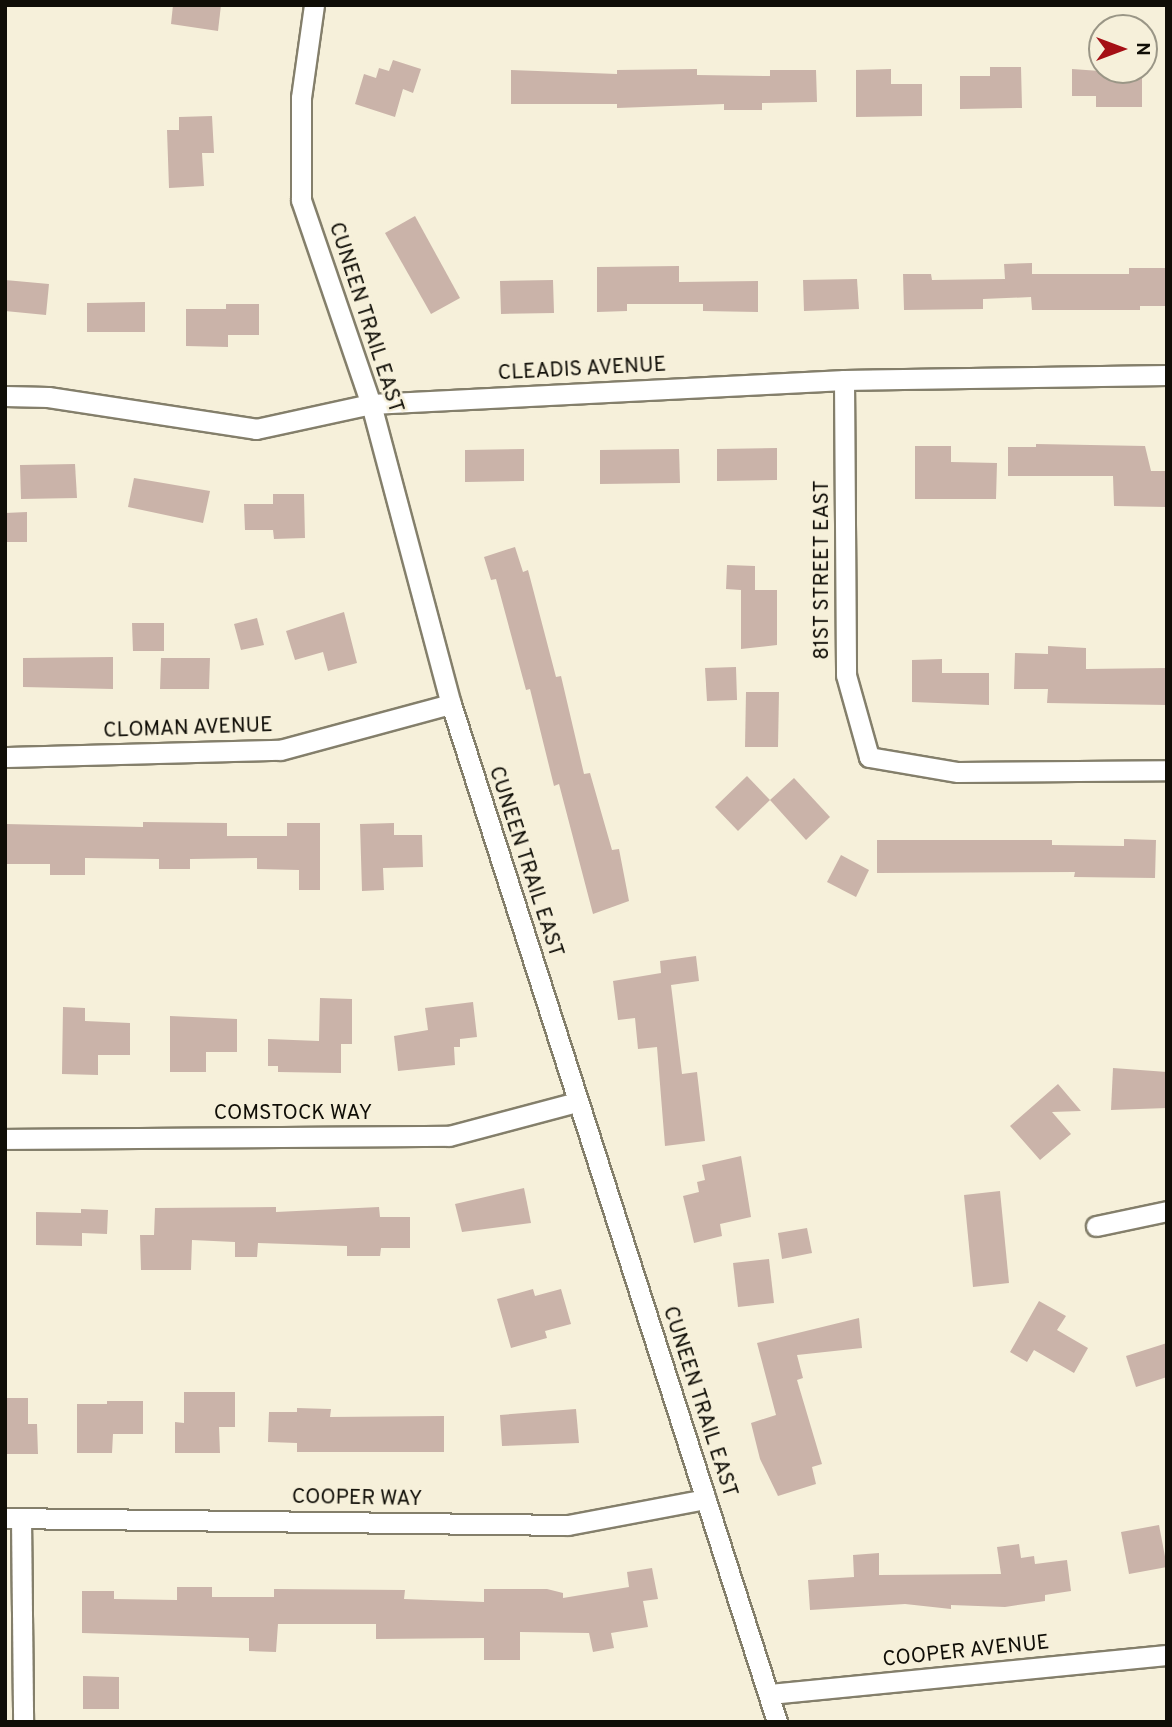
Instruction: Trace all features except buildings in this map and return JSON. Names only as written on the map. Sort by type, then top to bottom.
[{"type":"street","name":"CUNEEN TRAIL EAST","points":[[314,5],[301,97],[301,200],[371,404],[451,704],[777,1722]]},
{"type":"street","name":"CLEADIS AVENUE","points":[[5,396],[48,397],[256,429],[371,404],[844,380],[1167,375]]},
{"type":"street","name":"81ST STREET EAST","points":[[844,380],[846,675],[869,757],[958,772],[1167,770]]},
{"type":"street","name":"CLOMAN AVENUE","points":[[5,757],[280,750],[451,704]]},
{"type":"street","name":"COMSTOCK WAY","points":[[5,1139],[449,1136],[577,1102]]},
{"type":"street","points":[[1096,1226],[1167,1211]]},
{"type":"street","name":"COOPER WAY","points":[[13,1518],[568,1525],[706,1499]]},
{"type":"street","points":[[13,1518],[23,1722]]},
{"type":"street","name":"COOPER AVENUE","points":[[769,1694],[1167,1655]]}]
